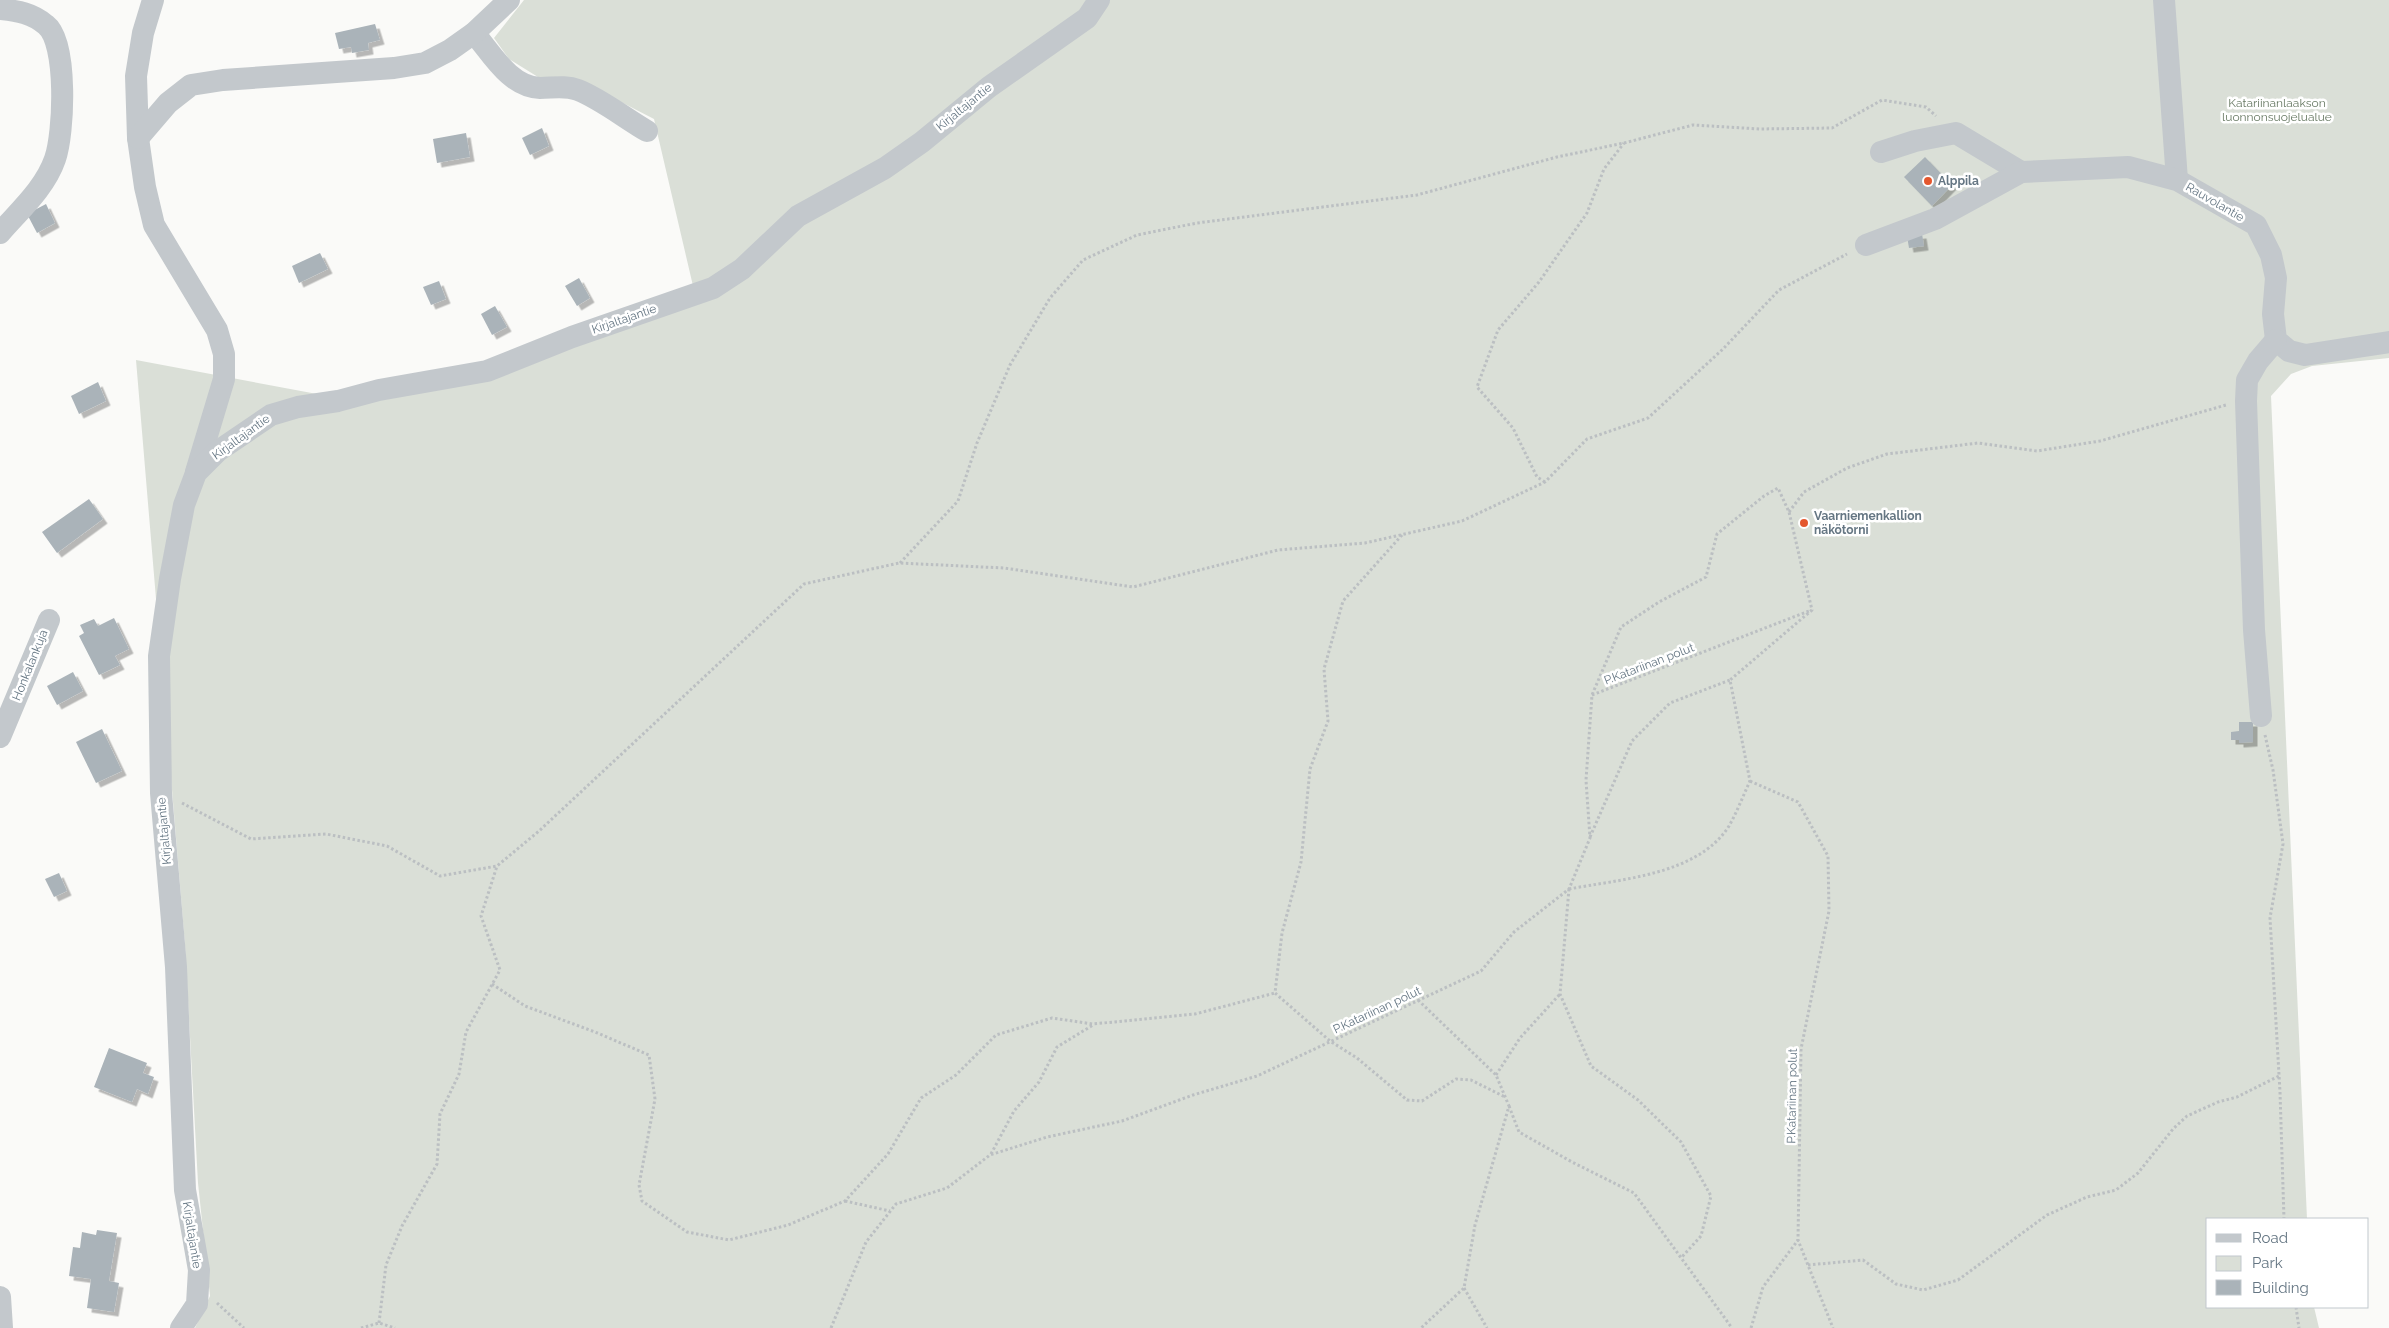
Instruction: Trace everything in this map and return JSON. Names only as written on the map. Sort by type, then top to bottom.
[{"type":"street","points":[[153,0],[143,33],[136,76],[138,138],[145,187],[154,225],[216,330],[224,354],[224,378],[196,473]]},
{"type":"street","points":[[138,138],[168,103],[192,85],[222,80],[394,68],[425,62],[450,50],[474,34],[509,0]]},
{"type":"street","name":"Kirjaltajantie","points":[[181,1328],[197,1304],[198,1270],[185,1190],[176,967],[161,793],[159,656],[170,579],[184,505],[196,473],[218,451],[270,415],[298,407],[338,401],[380,390],[487,371],[572,337],[713,288],[742,269],[798,216],[885,168],[922,142],[989,87],[1087,18],[1099,0]]},
{"type":"street","points":[[2164,0],[2177,180]]},
{"type":"street","points":[[0,9],[25,12],[48,26],[59,51],[63,87],[61,128],[55,159],[41,186],[0,233]]},
{"type":"street","points":[[474,34],[508,74],[520,83],[538,88],[564,87],[578,90],[647,132]]},
{"type":"street","points":[[1866,245],[1935,219],[2021,172],[1956,133],[1915,141],[1881,152]]},
{"type":"street","name":"Rauvolantie","points":[[2021,172],[2128,167],[2177,180],[2256,225],[2271,255],[2276,278],[2273,314],[2276,340]]},
{"type":"street","points":[[2261,716],[2254,630],[2246,401],[2247,380],[2258,361],[2276,340],[2289,351],[2305,355],[2389,342]]},
{"type":"street","name":"Honkalankuja","points":[[0,737],[49,620]]},
{"type":"street","points":[[0,1297],[2,1328]]},
{"type":"path","points":[[899,563],[958,501],[977,443],[1010,364],[1050,298],[1083,260],[1137,235],[1197,223],[1416,195],[1558,156],[1624,143],[1693,125],[1760,129],[1832,128],[1882,100],[1926,107],[1956,133]]},
{"type":"path","points":[[1545,482],[1536,477],[1514,428],[1477,387],[1498,330],[1539,282],[1587,214],[1604,169],[1624,143]]},
{"type":"path","points":[[161,793],[251,839],[326,834],[387,846],[440,876],[497,866],[539,831],[804,584],[899,563],[1004,568],[1132,587],[1278,550],[1365,543],[1462,521],[1545,482],[1587,439],[1648,418],[1723,349],[1779,290],[1866,245]]},
{"type":"path","points":[[1789,512],[1804,492],[1846,468],[1887,454],[1978,443],[2037,451],[2100,441],[2214,407]]},
{"type":"path","points":[[1590,838],[1632,741],[1670,703],[1730,680],[1812,610],[1789,512],[1778,488],[1764,496],[1717,534],[1706,577],[1659,602],[1621,627],[1592,695]]},
{"type":"path","points":[[1275,993],[1282,933],[1301,862],[1310,769],[1328,721],[1324,669],[1343,601],[1402,534]]},
{"type":"path","name":"P.Katariinan polut","points":[[831,1328],[866,1242],[896,1204],[947,1188],[990,1155],[1047,1137],[1122,1121],[1193,1095],[1257,1076],[1481,971],[1514,932],[1569,889],[1590,838],[1586,780],[1592,695],[1812,610]]},
{"type":"path","points":[[1681,1258],[1701,1236],[1711,1196],[1681,1142],[1638,1100],[1591,1066],[1560,994],[1569,889],[1661,872],[1703,854],[1728,827],[1750,781],[1730,680]]},
{"type":"path","points":[[2261,716],[2273,770],[2283,844],[2270,918],[2279,1076],[2284,1218]]},
{"type":"path","name":"P.Katariinan polut","points":[[1750,781],[1798,802],[1828,856],[1829,911],[1801,1049],[1798,1240],[1833,1328]]},
{"type":"path","points":[[379,1323],[386,1265],[402,1226],[437,1164],[440,1114],[459,1074],[466,1032],[500,970],[481,916],[497,866]]},
{"type":"path","points":[[492,984],[525,1006],[649,1055],[655,1098],[639,1185],[642,1201],[687,1232],[729,1240],[788,1224],[845,1201],[888,1154],[921,1098],[956,1075],[996,1035],[1052,1018],[1093,1024],[1195,1014],[1275,993]]},
{"type":"path","points":[[1275,993],[1330,1041],[1357,1058],[1407,1100],[1422,1101],[1456,1079],[1471,1080],[1505,1096]]},
{"type":"path","points":[[1496,1075],[1520,1038],[1560,994]]},
{"type":"path","points":[[1418,1000],[1496,1075],[1519,1132],[1572,1162],[1634,1193],[1732,1328]]},
{"type":"path","points":[[990,1155],[1014,1111],[1039,1082],[1057,1047],[1093,1024]]},
{"type":"path","points":[[1808,1265],[1863,1260],[1896,1284],[1923,1290],[1958,1280],[2046,1215],[2087,1197],[2116,1190],[2138,1173],[2187,1116],[2218,1102],[2237,1097],[2279,1076]]},
{"type":"path","points":[[1422,1328],[1464,1288],[1475,1225],[1509,1106]]},
{"type":"path","points":[[845,1201],[890,1211]]},
{"type":"path","points":[[1751,1328],[1763,1287],[1798,1240]]},
{"type":"path","points":[[198,1284],[244,1328]]},
{"type":"path","points":[[1464,1288],[1487,1328]]},
{"type":"path","points":[[2296,1308],[2299,1328]]},
{"type":"path","points":[[361,1328],[379,1323],[395,1328]]},
{"type":"green space","name":"Katariinanlaakson luonnonsuojelualue","points":[[524,0],[2389,0],[2389,358],[2312,366],[2291,374],[2271,396],[2307,1218],[2206,1218],[2206,1308],[2314,1308],[2319,1328],[195,1328],[210,1296],[198,1183],[185,945],[136,360],[360,402],[697,303],[654,119],[590,86],[538,77],[509,59],[494,38]]},
{"type":"building","points":[[375,24],[380,40],[368,43],[369,50],[352,53],[351,47],[339,49],[335,33]]},
{"type":"building","points":[[542,128],[549,146],[530,155],[522,138]]},
{"type":"building","points":[[466,133],[470,157],[437,163],[433,139]]},
{"type":"building","name":"Alppila","points":[[1925,157],[1952,185],[1932,206],[1904,177]]},
{"type":"building","points":[[46,204],[55,223],[37,233],[27,214]]},
{"type":"building","points":[[1922,234],[1924,246],[1909,248],[1907,236]]},
{"type":"building","points":[[320,253],[328,269],[299,283],[292,266]]},
{"type":"building","points":[[579,278],[590,298],[577,306],[565,286]]},
{"type":"building","points":[[439,281],[446,299],[431,305],[423,287]]},
{"type":"building","points":[[495,306],[507,327],[492,335],[481,314]]},
{"type":"building","points":[[98,382],[106,401],[79,414],[71,396]]},
{"type":"building","points":[[89,499],[103,519],[57,553],[42,532]]},
{"type":"building","points":[[114,618],[129,649],[115,656],[120,665],[99,675],[79,636],[84,633],[80,625],[94,619],[98,626]]},
{"type":"building","points":[[73,672],[83,691],[57,705],[47,686]]},
{"type":"building","points":[[2239,722],[2253,722],[2253,742],[2239,743],[2239,740],[2231,740],[2231,732],[2239,731]]},
{"type":"building","points":[[102,729],[122,771],[96,783],[76,742]]},
{"type":"building","points":[[59,873],[67,891],[54,897],[45,879]]},
{"type":"building","points":[[109,1048],[147,1063],[143,1073],[154,1077],[148,1094],[137,1089],[132,1102],[94,1087]]},
{"type":"building","points":[[97,1230],[117,1233],[109,1281],[119,1283],[114,1312],[87,1308],[91,1279],[69,1276],[73,1247],[80,1248],[82,1232],[96,1235]]},
{"type":"place","name":"Alppila","points":[[1928,181]]},
{"type":"place","name":"Vaarniemenkallion näkötorni","points":[[1804,523]]}]
